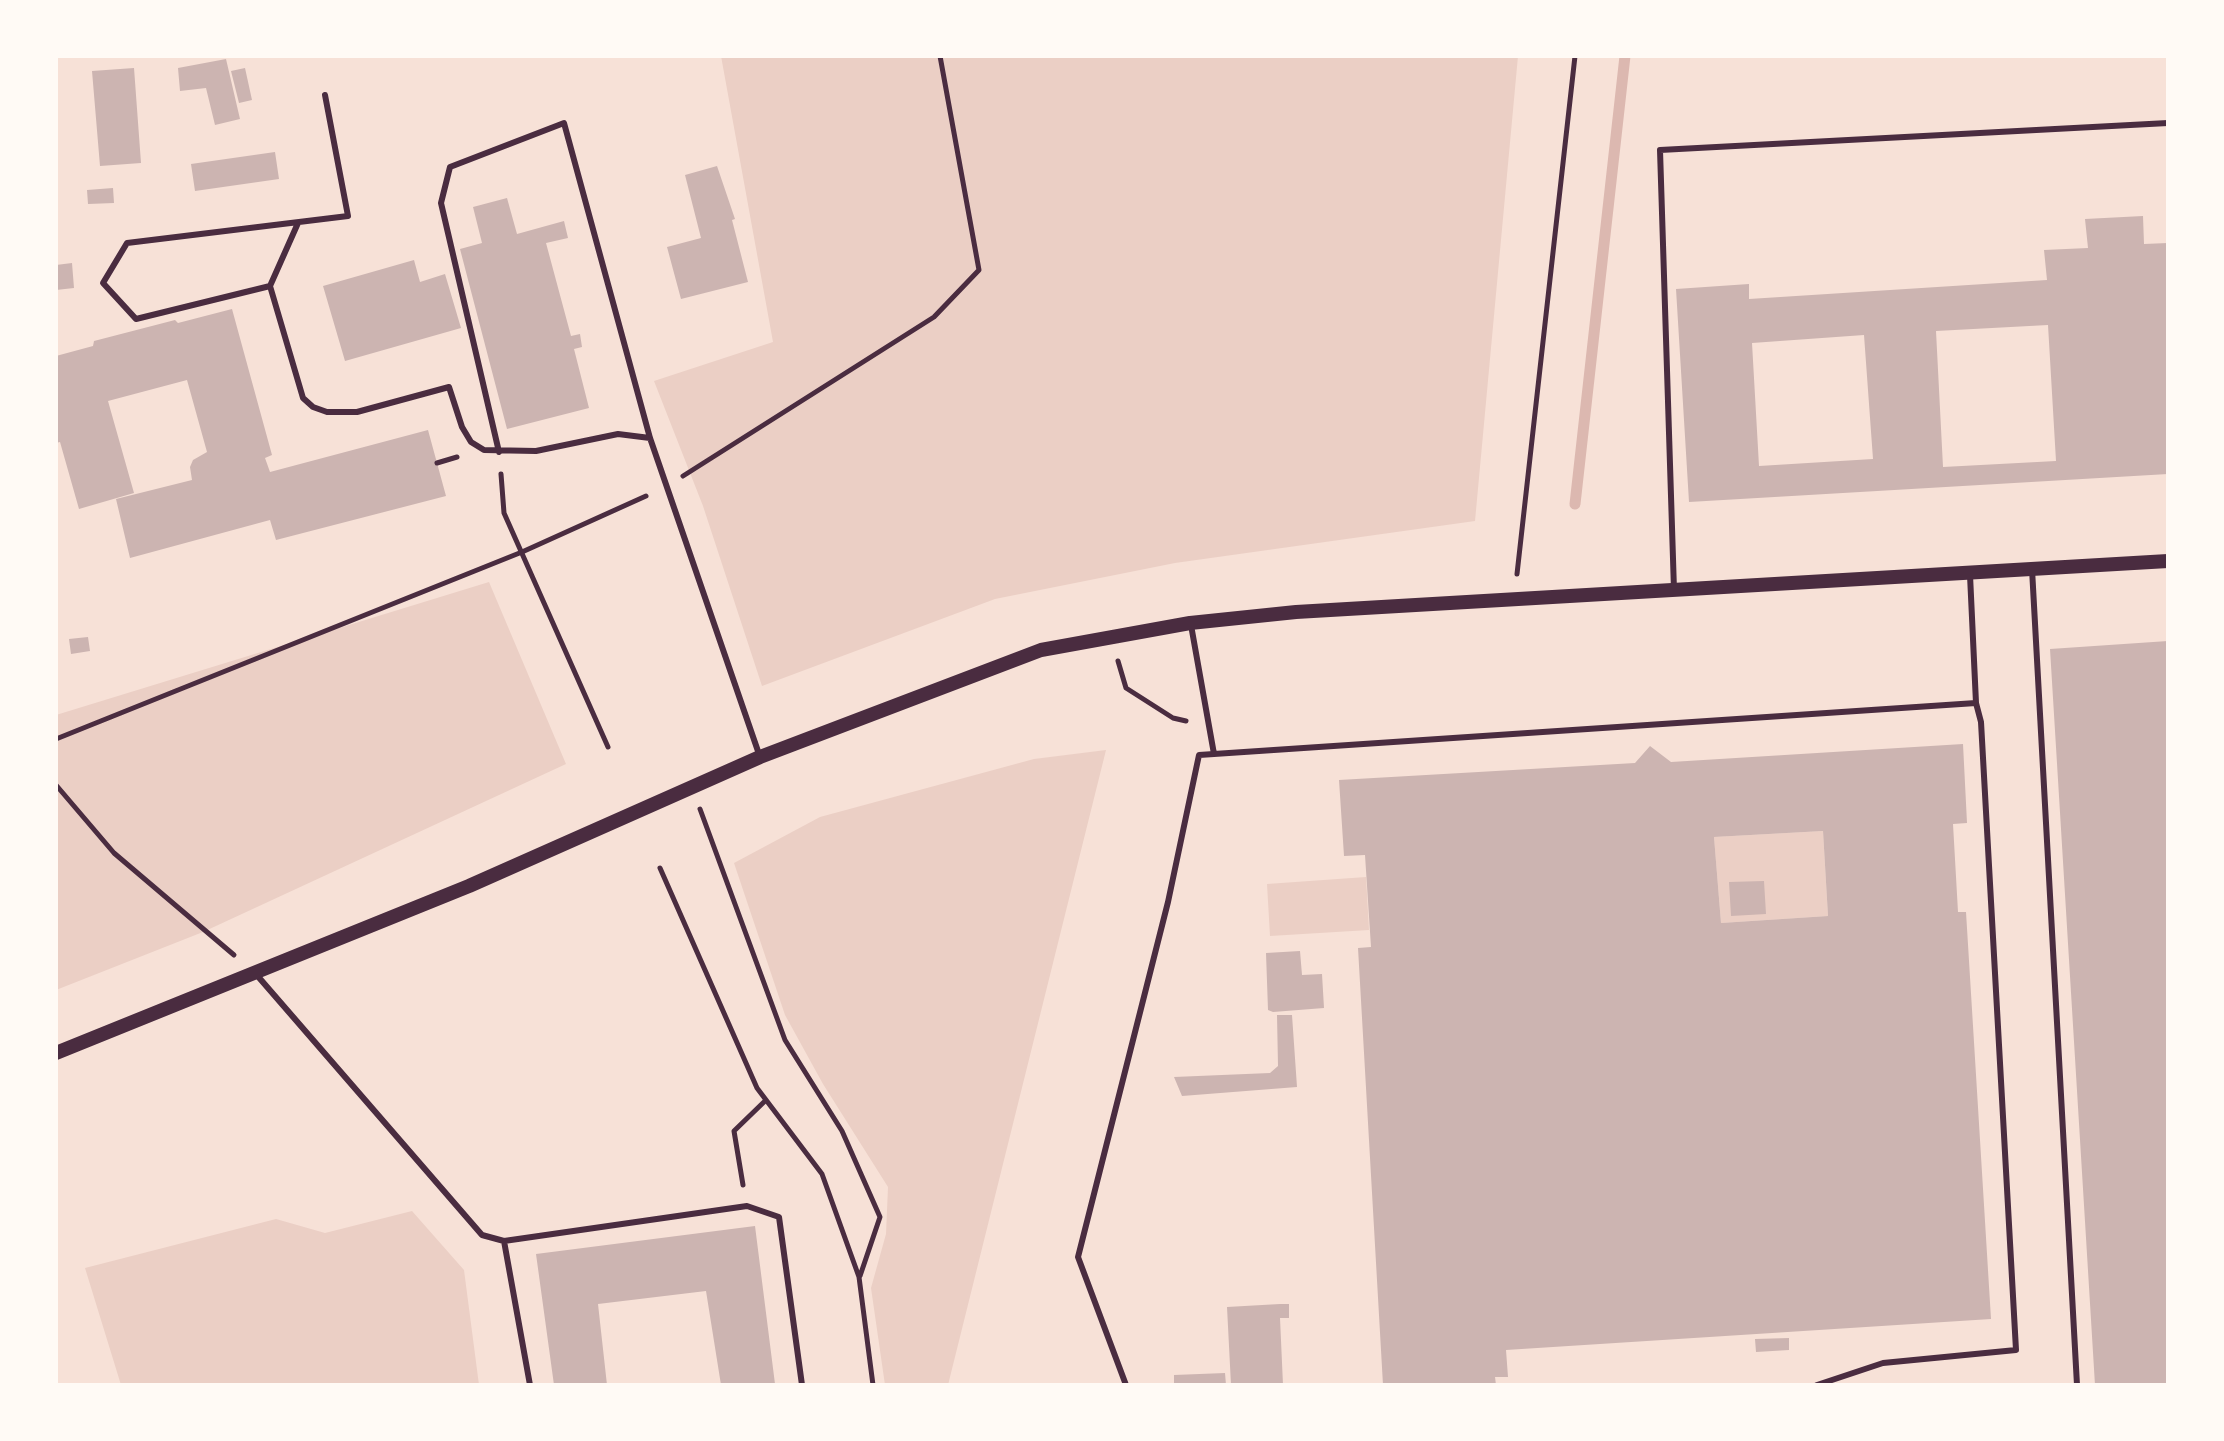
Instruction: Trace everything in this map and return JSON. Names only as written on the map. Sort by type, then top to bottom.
[{"type":"street","points":[[56,1053],[469,886],[760,757],[1041,650],[1190,623],[1296,612],[2168,561]]},
{"type":"lane","points":[[270,286],[136,319],[103,283],[127,243],[348,216],[325,95]]},
{"type":"lane","points":[[499,452],[441,203],[450,167],[564,123],[650,438],[760,757]]},
{"type":"lane","points":[[1674,590],[1660,150],[2168,123]]},
{"type":"lane","points":[[298,223],[270,286],[298,384],[303,398],[313,407],[327,412],[349,413],[449,387],[462,427],[471,442],[484,450],[536,451],[618,434],[650,438]]},
{"type":"lane","points":[[2032,569],[2077,1385]]},
{"type":"lane","points":[[1817,1385],[1883,1363],[2016,1350],[1970,573]]},
{"type":"lane","points":[[1190,623],[1214,754]]},
{"type":"lane","points":[[1126,1385],[1078,1257],[1176,868],[1199,755],[1976,703]]},
{"type":"lane","points":[[255,973],[482,1235],[504,1241],[747,1206],[779,1217],[802,1385]]},
{"type":"lane","points":[[504,1241],[530,1385]]},
{"type":"path","points":[[56,739],[522,552],[667,486],[934,317],[979,270],[940,56]]},
{"type":"path","points":[[1514,599],[1575,56]]},
{"type":"path","points":[[499,452],[504,513],[608,747]]},
{"type":"path","points":[[1126,688],[1173,718],[1209,726]]},
{"type":"path","points":[[56,785],[114,853],[255,973]]},
{"type":"path","points":[[692,787],[785,1040],[842,1131],[880,1217],[859,1277]]},
{"type":"path","points":[[660,868],[757,1088],[822,1174],[859,1277],[873,1385]]},
{"type":"path","points":[[747,1206],[734,1131],[766,1100]]},
{"type":"shaded area","points":[[721,56],[1518,56],[1475,521],[1175,563],[995,599],[762,686],[703,506],[654,381],[773,342]]},
{"type":"shaded area","points":[[489,582],[566,764],[203,932],[56,990],[56,715]]},
{"type":"shaded area","points":[[1106,750],[948,1385],[885,1385],[871,1288],[886,1234],[888,1187],[823,1084],[785,1015],[734,863],[820,817],[1034,759]]},
{"type":"shaded area","points":[[1823,831],[1828,916],[1721,923],[1714,837]]},
{"type":"shaded area","points":[[1366,877],[1369,930],[1270,936],[1267,884]]},
{"type":"shaded area","points":[[412,1211],[464,1270],[479,1385],[121,1385],[85,1268],[276,1219],[325,1233]]},
{"type":"building","points":[[226,59],[240,119],[215,125],[206,88],[180,91],[178,68]]},
{"type":"building","points":[[134,68],[141,163],[100,166],[92,71]]},
{"type":"building","points":[[245,68],[252,100],[239,103],[231,71]]},
{"type":"building","points":[[275,152],[279,179],[195,191],[191,164]]},
{"type":"building","points":[[717,166],[735,219],[732,220],[748,282],[681,299],[667,247],[701,238],[685,175]]},
{"type":"building","points":[[113,188],[114,203],[88,204],[87,190]]},
{"type":"building","points":[[507,198],[517,234],[564,221],[568,238],[546,243],[571,336],[580,334],[582,347],[574,349],[589,408],[507,429],[460,249],[482,243],[473,207]]},
{"type":"building","points":[[2143,216],[2144,244],[2168,243],[2168,474],[1689,502],[1676,289],[1749,284],[1749,299],[2047,280],[2044,250],[2088,248],[2085,219]],"holes":[[[2048,325],[2056,461],[1943,467],[1936,331]],[[1864,335],[1873,459],[1759,466],[1752,343]]]},
{"type":"building","points":[[414,260],[420,282],[445,274],[461,328],[345,361],[323,286]]},
{"type":"building","points":[[72,263],[74,288],[56,290],[56,265]]},
{"type":"building","points":[[232,309],[272,455],[265,458],[270,472],[428,430],[446,496],[276,540],[270,520],[130,558],[116,499],[192,480],[190,467],[193,460],[207,452],[187,380],[108,401],[134,493],[79,509],[60,442],[56,443],[56,356],[93,346],[94,341]]},
{"type":"building","points":[[88,637],[90,651],[71,654],[69,639]]},
{"type":"building","points":[[2168,641],[2168,1385],[2095,1385],[2050,649]]},
{"type":"building","points":[[1963,744],[1967,823],[1953,824],[1958,912],[1966,912],[1991,1319],[1506,1350],[1508,1377],[1495,1377],[1496,1385],[1383,1385],[1358,948],[1371,947],[1365,855],[1344,856],[1339,780],[1635,763],[1650,746],[1671,762]],"holes":[[[1823,831],[1828,916],[1721,923],[1714,837]]]},
{"type":"building","points":[[1764,881],[1766,914],[1731,916],[1729,882]]},
{"type":"building","points":[[1300,951],[1302,975],[1322,974],[1324,1008],[1268,1010],[1266,953]]},
{"type":"building","points":[[1277,1015],[1292,1015],[1297,1087],[1182,1096],[1174,1077],[1270,1073],[1278,1066]]},
{"type":"building","points":[[755,1226],[775,1384],[721,1385],[706,1291],[598,1304],[607,1385],[554,1385],[536,1254]]},
{"type":"building","points":[[1289,1304],[1289,1318],[1280,1318],[1283,1385],[1231,1385],[1227,1307]]},
{"type":"building","points":[[1789,1338],[1789,1350],[1756,1352],[1755,1339]]},
{"type":"building","points":[[1225,1373],[1226,1385],[1174,1385],[1174,1375]]},
{"type":"waterway","points":[[1575,504],[1625,56]]}]
